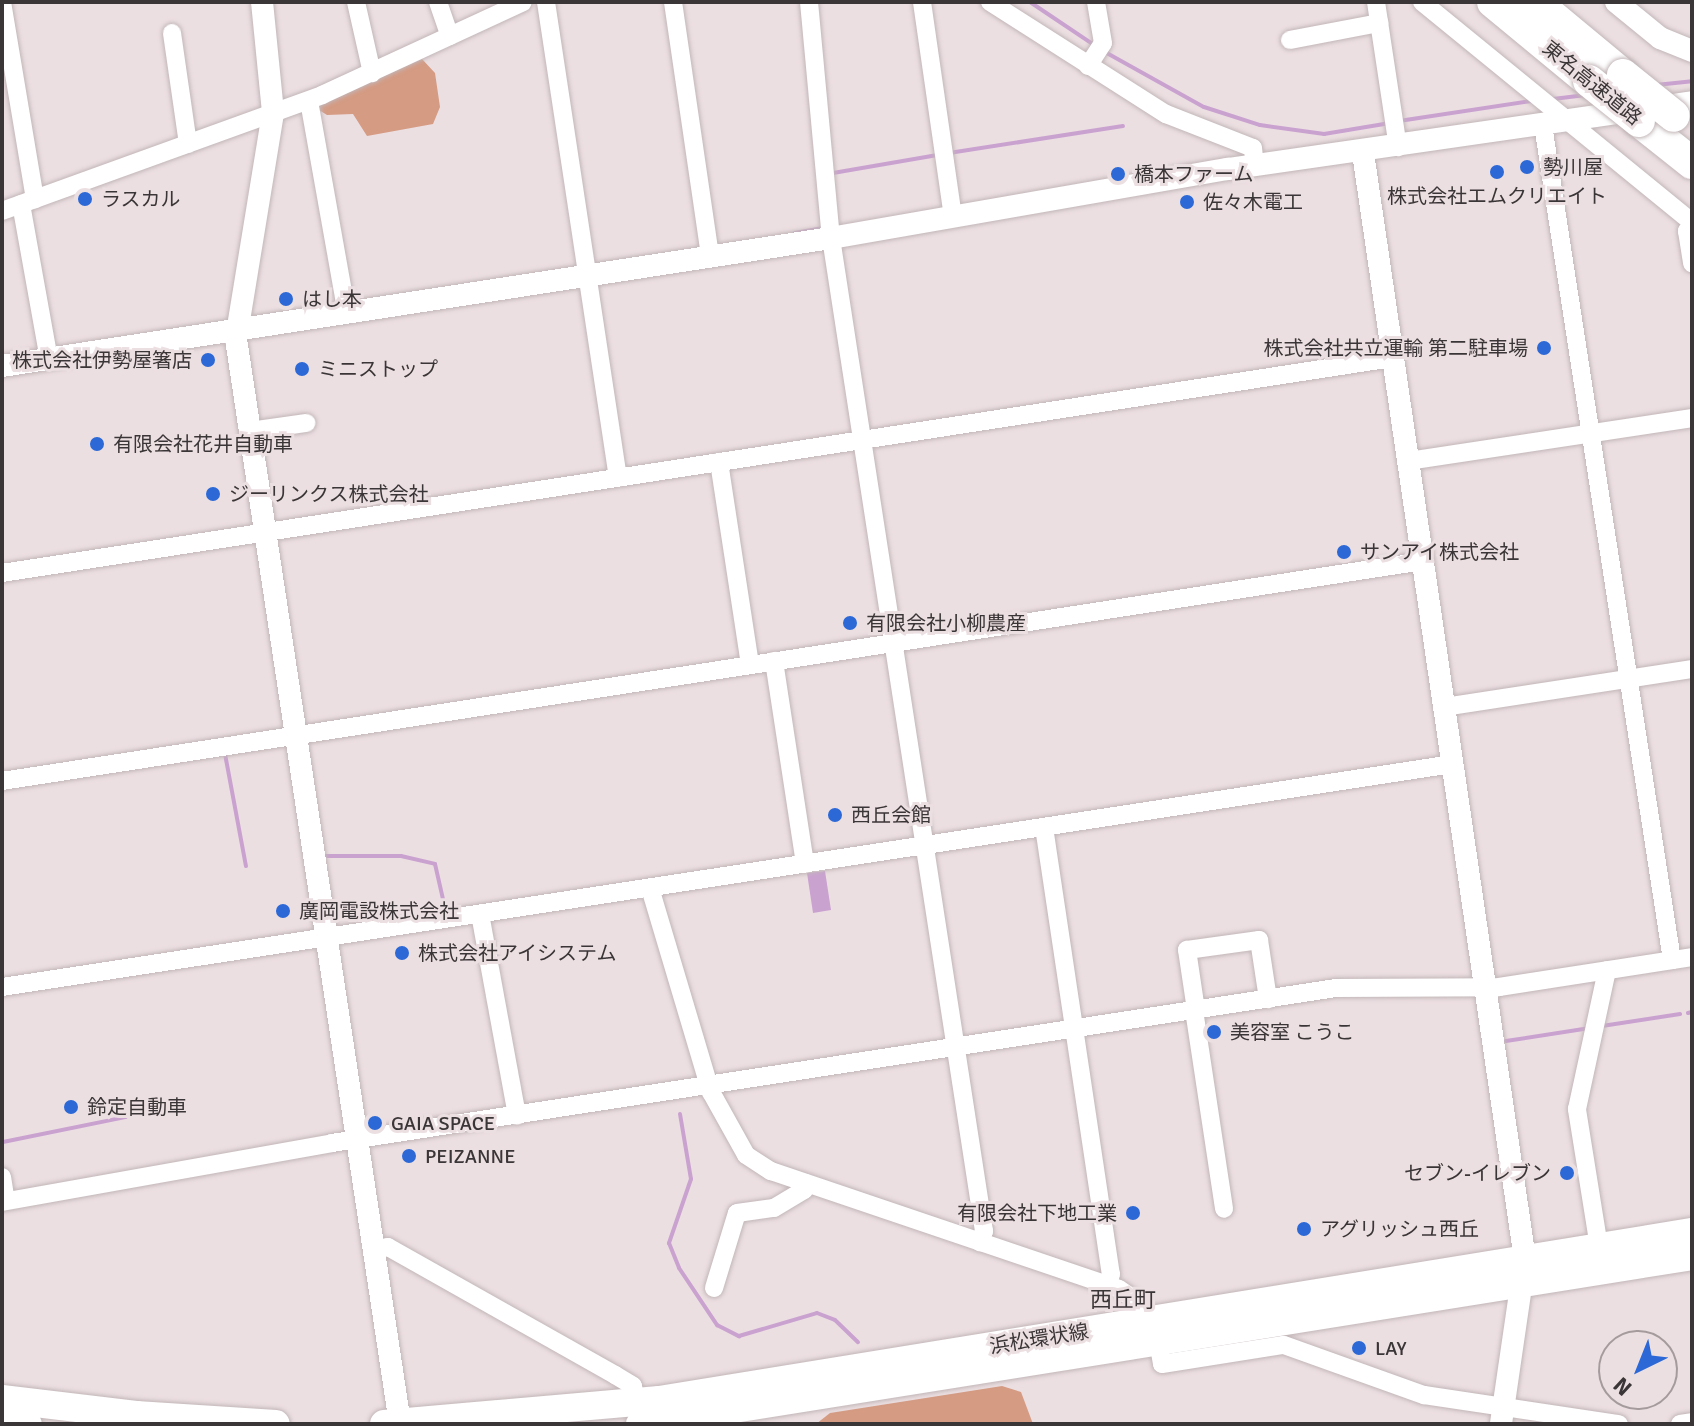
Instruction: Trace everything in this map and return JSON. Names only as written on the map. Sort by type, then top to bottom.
[{"type":"highway","name":"東名高速道路","points":[[1493,2],[1692,163]]},
{"type":"highway","name":"東名高速道路","points":[[1535,2],[1623,75],[1686,116]]},
{"type":"main road","name":"浜松環状線","points":[[1525,1271],[1599,1247],[1692,1232]]},
{"type":"main road","name":"浜松環状線","points":[[395,1424],[638,1414],[1525,1271],[1692,1256]]},
{"type":"main road","points":[[2,1399],[147,1416],[276,1424]]},
{"type":"main road","points":[[2,1420],[28,1424]]},
{"type":"street","points":[[2,2],[49,359]]},
{"type":"street","points":[[262,2],[273,113],[237,331],[374,1249],[395,1424]]},
{"type":"street","points":[[356,2],[372,73]]},
{"type":"street","points":[[438,2],[450,36]]},
{"type":"street","points":[[2,211],[309,101],[523,2]]},
{"type":"street","points":[[546,2],[618,478]]},
{"type":"street","points":[[673,2],[710,257]]},
{"type":"street","points":[[809,2],[831,238],[984,1231],[980,1242]]},
{"type":"street","points":[[922,2],[953,217]]},
{"type":"street","points":[[990,2],[1094,57],[1181,123],[1253,148],[1255,166]]},
{"type":"street","points":[[1094,57],[1096,2]]},
{"type":"street","points":[[1376,2],[1396,135]]},
{"type":"street","points":[[1422,2],[1538,98],[1556,120],[1692,223],[1687,231],[1692,264]]},
{"type":"street","points":[[1616,2],[1660,38],[1692,51]]},
{"type":"street","points":[[1290,40],[1379,23]]},
{"type":"street","points":[[172,33],[188,144]]},
{"type":"street","points":[[309,101],[347,314]]},
{"type":"street","points":[[2,366],[831,238],[1255,166],[1363,153],[1396,135],[1556,120],[1686,116]]},
{"type":"street","points":[[1556,120],[1592,433],[1672,960]]},
{"type":"street","points":[[1363,153],[1525,1271],[1503,1415]]},
{"type":"street","points":[[2,573],[1393,358]]},
{"type":"street","points":[[1408,461],[1692,418]]},
{"type":"street","points":[[250,431],[306,423]]},
{"type":"street","points":[[719,462],[750,665]]},
{"type":"street","points":[[2,781],[1423,561]]},
{"type":"street","points":[[774,661],[805,864]]},
{"type":"street","points":[[1444,707],[1692,669]]},
{"type":"street","points":[[2,987],[1452,764]]},
{"type":"street","points":[[1044,827],[1111,1274],[1108,1285]]},
{"type":"street","points":[[650,888],[709,1086],[746,1155],[771,1171],[1108,1285],[1143,1305],[1162,1364],[1284,1345],[1412,1392],[1503,1415],[1619,1424]]},
{"type":"street","points":[[480,914],[517,1116]]},
{"type":"street","points":[[1224,1209],[1187,950],[1259,940],[1268,999]]},
{"type":"street","points":[[2,1177],[4,1202],[358,1140],[1268,999],[1364,986],[1485,987],[1692,957]]},
{"type":"street","points":[[1599,1247],[1577,1109],[1609,981],[1607,970]]},
{"type":"street","points":[[714,1288],[737,1213],[774,1208],[804,1190],[806,1183]]},
{"type":"street","points":[[374,1249],[388,1247],[633,1386],[638,1414]]},
{"type":"street","points":[[1680,1424],[1692,1422]]},
{"type":"shaded area","points":[[422,59],[435,73],[440,107],[433,124],[367,136],[353,114],[327,115],[319,110],[319,105]]},
{"type":"shaded area","points":[[825,871],[831,910],[813,913],[807,873]]},
{"type":"shaded area","points":[[1002,1386],[1021,1392],[1033,1424],[816,1424],[830,1413]]},
{"type":"waterway","points":[[1030,2],[1094,45]]},
{"type":"waterway","points":[[1105,52],[1204,107],[1260,125],[1324,134],[1390,123]]},
{"type":"waterway","points":[[1656,85],[1692,81]]},
{"type":"waterway","points":[[1553,99],[1584,95]]},
{"type":"waterway","points":[[1399,121],[1532,101]]},
{"type":"waterway","points":[[949,153],[1123,126]]},
{"type":"waterway","points":[[833,173],[937,155]]},
{"type":"waterway","points":[[795,233],[824,228]]},
{"type":"waterway","points":[[225,754],[246,866]]},
{"type":"waterway","points":[[322,856],[401,856],[435,864],[445,908]]},
{"type":"waterway","points":[[1688,1013],[1692,1012]]},
{"type":"waterway","points":[[1602,1026],[1680,1014]]},
{"type":"waterway","points":[[1506,1041],[1590,1028]]},
{"type":"waterway","points":[[680,1114],[691,1179],[669,1243],[679,1268],[717,1325],[739,1336],[817,1313],[835,1320],[858,1342]]},
{"type":"waterway","points":[[3,1142],[136,1115]]},
{"type":"place","name":"勢川屋","points":[[1527,167]]},
{"type":"place","name":"株式会社エムクリエイト","points":[[1497,172]]},
{"type":"place","name":"橋本ファーム","points":[[1118,174]]},
{"type":"place","name":"ラスカル","points":[[85,199]]},
{"type":"place","name":"佐々木電工","points":[[1187,202]]},
{"type":"place","name":"はし本","points":[[286,299]]},
{"type":"place","name":"株式会社共立運輸 第二駐車場","points":[[1544,348]]},
{"type":"place","name":"株式会社伊勢屋箸店","points":[[208,360]]},
{"type":"place","name":"ミニストップ","points":[[302,369]]},
{"type":"place","name":"有限会社花井自動車","points":[[97,444]]},
{"type":"place","name":"ジーリンクス株式会社","points":[[213,494]]},
{"type":"place","name":"サンアイ株式会社","points":[[1344,552]]},
{"type":"place","name":"有限会社小柳農産","points":[[850,623]]},
{"type":"place","name":"西丘会館","points":[[835,815]]},
{"type":"place","name":"廣岡電設株式会社","points":[[283,911]]},
{"type":"place","name":"株式会社アイシステム","points":[[402,953]]},
{"type":"place","name":"美容室 こうこ","points":[[1214,1032]]},
{"type":"place","name":"鈴定自動車","points":[[71,1107]]},
{"type":"place","name":"GAIA SPACE","points":[[375,1123]]},
{"type":"place","name":"PEIZANNE","points":[[409,1156]]},
{"type":"place","name":"セブン-イレブン","points":[[1567,1173]]},
{"type":"place","name":"有限会社下地工業","points":[[1133,1213]]},
{"type":"place","name":"アグリッシュ西丘","points":[[1304,1229]]},
{"type":"place","name":"LAY","points":[[1359,1348]]},
{"type":"district","name":"西丘町","points":[[1123,1300]]}]
